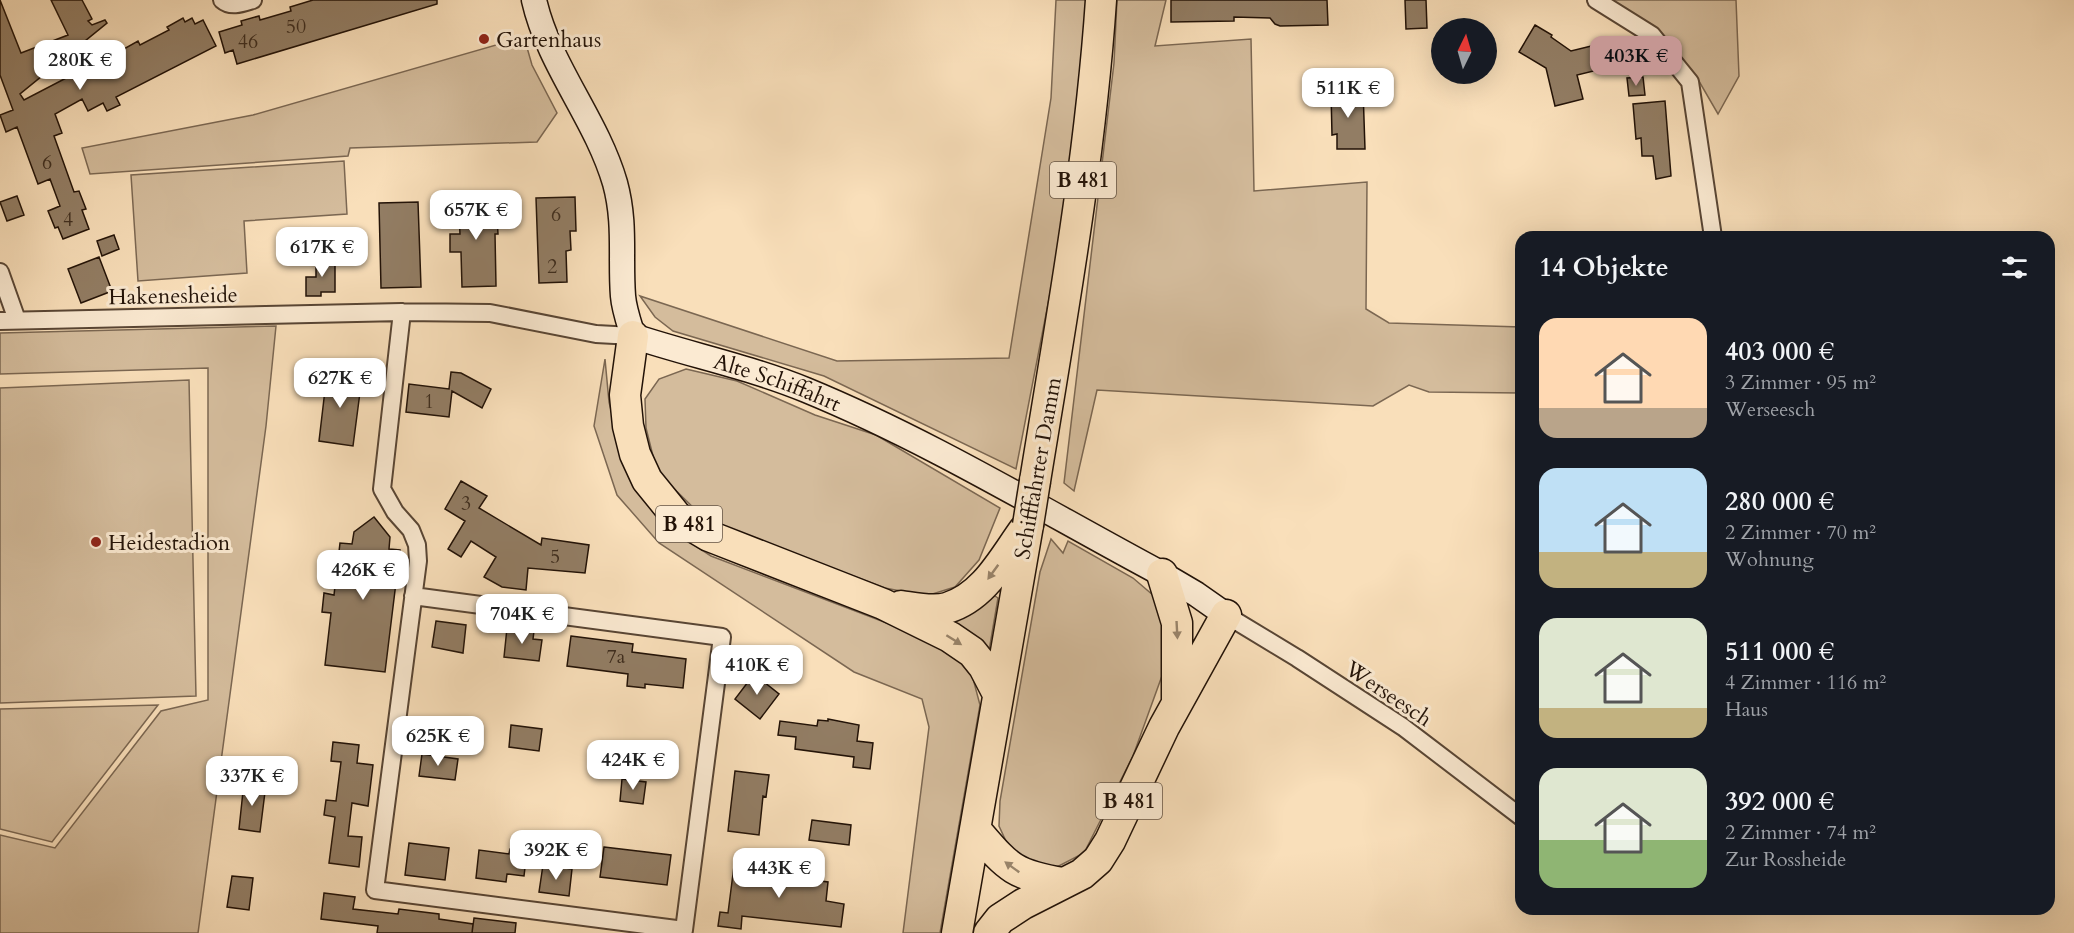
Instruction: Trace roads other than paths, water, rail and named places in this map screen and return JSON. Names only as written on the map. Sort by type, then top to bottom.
[{"type":"highway","name":"Schifffahrter Damm","points":[[957,933],[1028,525],[1086,162],[1101,0]]},
{"type":"highway","name":"B 481","points":[[633,336],[625,395],[628,426],[635,454],[647,480],[678,517],[709,536],[883,604],[950,637],[972,651],[984,667],[998,694]]},
{"type":"highway","name":"B 481","points":[[883,604],[920,609],[945,608],[971,598],[986,582],[1028,525]]},
{"type":"highway","name":"B 481","points":[[1162,574],[1177,623],[1177,702]]},
{"type":"highway","name":"B 481","points":[[990,933],[1000,919],[1023,904],[1082,874],[1098,860],[1110,841],[1177,702],[1226,615]]},
{"type":"highway","points":[[975,829],[1001,859],[1018,872],[1038,879],[1062,883]]},
{"type":"street","points":[[222,0],[233,5],[253,0]]},
{"type":"street","points":[[534,0],[552,53],[584,108],[601,144],[615,184],[622,221],[623,298],[633,336]]},
{"type":"street","points":[[1596,0],[1652,35],[1690,82],[1712,231]]},
{"type":"street","points":[[0,272],[17,320]]},
{"type":"street","points":[[402,312],[382,489],[395,512],[411,530],[417,545],[418,561],[413,596],[375,890],[684,930],[722,637],[413,596]]},
{"type":"street","name":"Hakenesheide","points":[[0,321],[402,312],[490,313],[596,334],[633,336]]},
{"type":"street","name":"Alte Schiffahrt","points":[[633,336],[671,349],[728,363],[804,390],[880,422],[1162,574],[1226,615]]},
{"type":"street","name":"Werseesch","points":[[1226,615],[1403,727],[1515,812]]},
{"type":"place","name":"Gartenhaus","points":[[484,39]]},
{"type":"place","name":"Heidestadion","points":[[96,542]]}]
